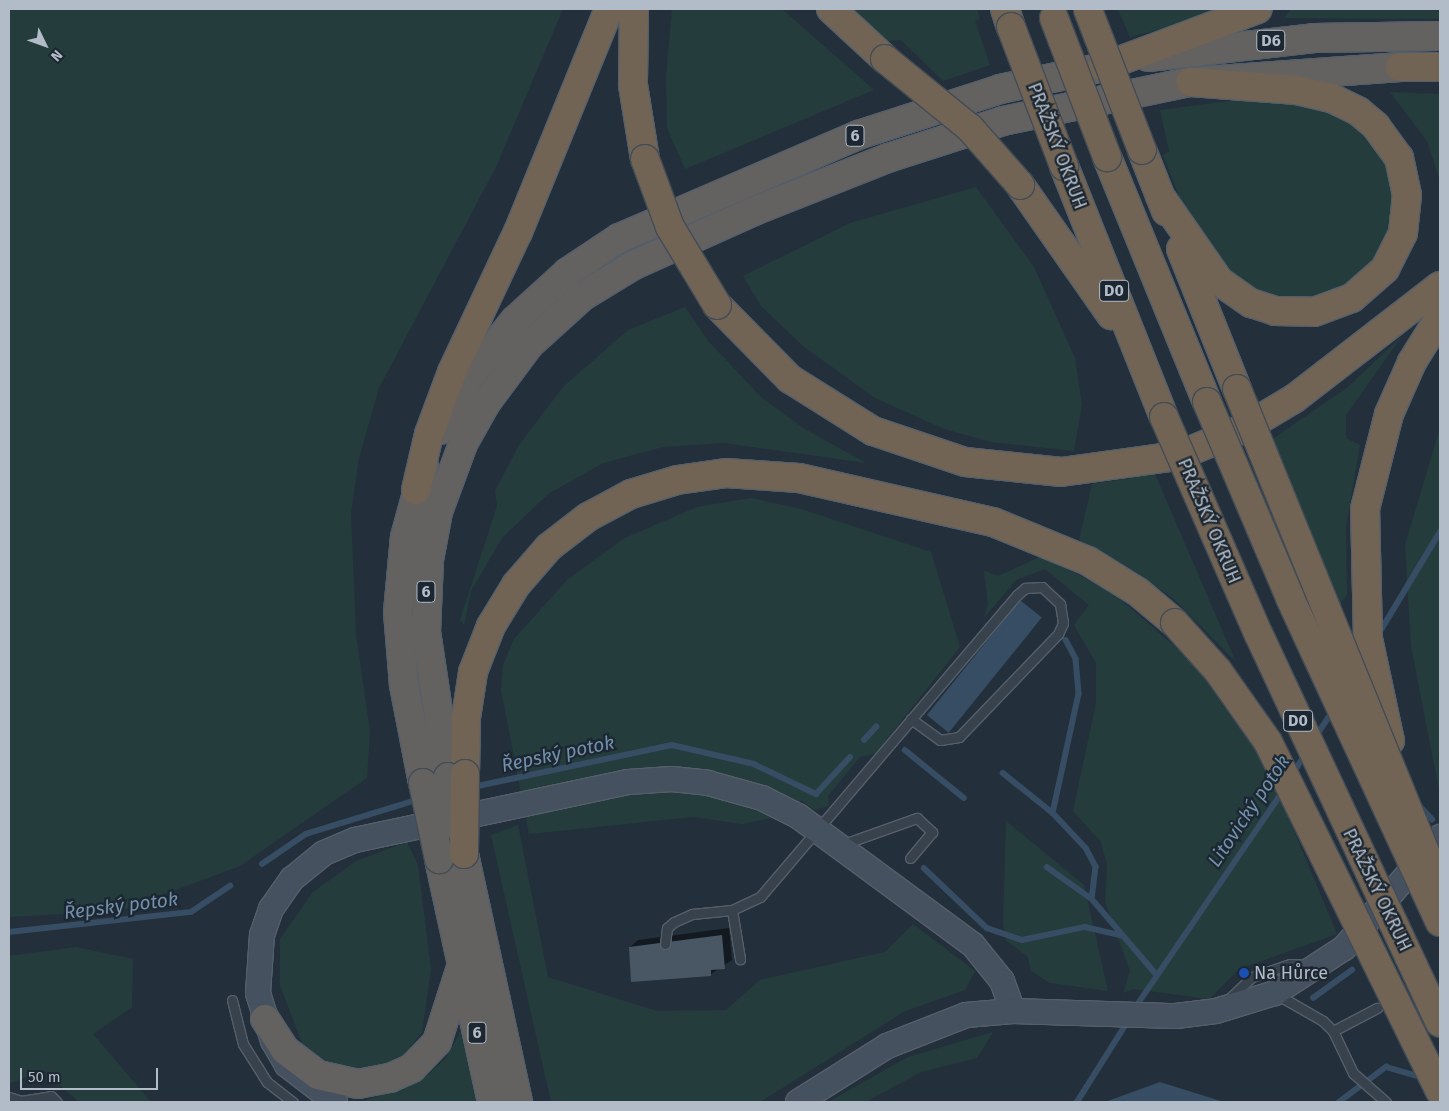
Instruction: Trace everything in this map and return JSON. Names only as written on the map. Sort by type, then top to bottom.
[{"type":"highway","points":[[416,490],[429,434],[452,372],[518,232],[608,9]]},
{"type":"highway","points":[[634,9],[632,77],[645,159],[670,227],[717,305],[790,379],[873,431],[965,462],[1061,472],[1171,458],[1244,428],[1303,392],[1440,286]]},
{"type":"highway","points":[[831,9],[885,58],[970,128],[1020,185],[1143,364]]},
{"type":"highway","points":[[1088,9],[1160,196],[1355,687],[1416,824]]},
{"type":"highway","points":[[1103,67],[1258,9]]},
{"type":"highway","name":"D0","points":[[1052,13],[1107,157],[1207,402],[1290,598],[1440,922]]},
{"type":"highway","name":"PRAŽSKÝ OKRUH","points":[[1008,18],[1064,166],[1164,416],[1283,689],[1440,1022]]},
{"type":"highway","name":"D6","points":[[1103,67],[1191,50],[1288,40],[1440,36]]},
{"type":"highway","name":"6","points":[[445,778],[398,636],[401,560],[416,490],[455,400],[498,339],[550,287],[610,244],[713,194],[867,132],[1000,89],[1103,67]]},
{"type":"highway","name":"D6","points":[[1190,82],[1400,67],[1440,67]]},
{"type":"highway","points":[[1160,196],[1219,281],[1251,303],[1275,311],[1314,312],[1352,298],[1386,269],[1404,233],[1407,195],[1399,158],[1376,126],[1358,111],[1302,92],[1190,82]]},
{"type":"highway","name":"6","points":[[492,1102],[462,964],[445,778],[426,640],[433,536],[445,490],[473,425],[514,363],[546,327],[583,296],[634,265],[856,170],[1003,121],[1190,82]]},
{"type":"highway","points":[[1440,317],[1400,387],[1379,444],[1363,540],[1368,638],[1386,729],[1416,824],[1440,891]]},
{"type":"highway","points":[[451,856],[445,778],[481,649],[502,605],[531,566],[568,532],[609,505],[646,489],[726,474],[799,478],[993,522],[1073,554],[1158,607],[1201,651],[1247,709],[1292,785],[1440,1091]]},
{"type":"highway","name":"6","points":[[451,856],[518,1096]]},
{"type":"highway","points":[[265,1019],[285,1050],[318,1075],[358,1084],[390,1078],[412,1068],[437,1042],[462,964]]},
{"type":"main road","points":[[335,1102],[287,1065],[265,1019],[257,965],[271,909],[302,869],[345,843],[650,779],[689,780],[742,791],[818,828],[973,944],[1002,981],[1013,1010]]},
{"type":"main road","points":[[798,1102],[867,1057],[930,1026],[966,1015],[1013,1010],[1176,1016],[1216,1011],[1275,993],[1322,966],[1344,948],[1439,840]]},
{"type":"lane","points":[[665,944],[667,928],[674,922],[692,914],[732,910],[756,900],[798,858],[818,828],[911,719],[1021,591],[1042,587],[1060,604],[1063,623],[1058,634],[960,737],[940,740],[911,719]]},
{"type":"lane","points":[[841,845],[917,818],[932,832],[910,858]]},
{"type":"lane","points":[[732,910],[740,959]]},
{"type":"lane","points":[[1216,1011],[1252,978],[1290,964],[1322,966]]},
{"type":"lane","points":[[1275,993],[1333,1031],[1353,1073],[1367,1090],[1386,1102]]},
{"type":"lane","points":[[232,1000],[244,1044],[267,1082],[293,1102]]},
{"type":"lane","points":[[1333,1031],[1377,1008]]},
{"type":"lane","points":[[9,1097],[21,1101],[51,1096],[57,1102]]},
{"type":"green space","points":[[9,9],[563,9],[496,167],[379,388],[359,458],[351,513],[356,634],[370,732],[367,778],[240,866],[119,911],[9,917]]},
{"type":"green space","points":[[672,9],[782,9],[874,90],[685,169],[667,128],[666,77]]},
{"type":"green space","points":[[849,9],[977,9],[980,19],[975,21],[990,65],[943,81],[901,40],[883,41]]},
{"type":"green space","points":[[1118,9],[1240,9],[1130,37]]},
{"type":"green space","points":[[1291,9],[1440,9],[1440,19],[1284,18]]},
{"type":"green space","points":[[1390,92],[1440,94],[1440,181],[1427,141]]},
{"type":"green space","points":[[1253,98],[1295,98],[1353,119],[1387,155],[1398,224],[1359,284],[1293,305],[1241,289],[1186,214],[1163,155],[1169,151],[1160,110]]},
{"type":"green space","points":[[976,187],[1034,267],[1075,358],[1082,405],[1074,451],[991,442],[944,429],[875,398],[803,346],[761,306],[743,276],[850,223]]},
{"type":"green space","points":[[685,307],[709,342],[761,397],[803,428],[866,463],[724,443],[663,447],[603,463],[548,494],[502,538],[471,591],[464,625],[460,620],[497,506],[495,491],[519,445],[563,387],[628,330]]},
{"type":"green space","points":[[1402,336],[1346,415],[1346,438],[1360,445],[1346,527],[1347,595],[1334,612],[1268,442],[1348,387]]},
{"type":"green space","points":[[1440,428],[1440,795],[1411,646],[1405,545]]},
{"type":"green space","points":[[1155,474],[1235,660],[1173,598],[1079,540],[1092,484]]},
{"type":"green space","points":[[751,498],[801,509],[931,552],[960,647],[875,754],[860,757],[828,796],[829,806],[814,810],[801,800],[791,814],[742,824],[693,817],[529,834],[501,690],[503,665],[514,639],[568,579],[625,538],[697,507]]},
{"type":"green space","points":[[1042,556],[1112,592],[1196,665],[1247,730],[1272,778],[1337,934],[1239,969],[1209,999],[1133,989],[1123,993],[1130,971],[1105,902],[1107,865],[1101,842],[1073,811],[1096,703],[1096,663],[1074,625],[1089,605],[1045,569],[1016,580],[983,619],[988,604],[984,571],[998,576]]},
{"type":"green space","points":[[1006,821],[1084,885],[1108,991],[1050,983],[1031,971],[1028,957],[1006,940],[1003,924]]},
{"type":"green space","points":[[518,825],[548,977],[657,1011],[726,1010],[760,980],[885,952],[913,924],[975,971],[965,990],[905,1011],[760,1102],[551,1102],[491,835]]},
{"type":"green space","points":[[407,842],[418,865],[431,970],[422,1032],[397,1064],[358,1073],[337,1068],[303,1046],[280,985],[280,939],[313,892],[356,861]]},
{"type":"green space","points":[[76,947],[133,959],[132,1007],[93,1034],[151,1102],[79,1102],[43,1070],[9,1084],[9,956]]},
{"type":"green space","points":[[463,1027],[478,1102],[364,1101],[422,1080],[447,1057]]},
{"type":"green space","points":[[993,1032],[977,1058],[921,1072],[866,1102],[828,1102],[908,1057]]},
{"type":"water","points":[[1020,600],[1042,618],[949,733],[927,715]]},
{"type":"water","points":[[1160,1082],[1224,1102],[1105,1102]]},
{"type":"building","points":[[722,935],[725,969],[711,970],[711,976],[631,982],[629,947]]},
{"type":"waterway","name":"Litovický potok","points":[[1378,635],[1440,532]]},
{"type":"waterway","points":[[1066,640],[1076,659],[1079,694],[1053,813],[1086,848],[1096,867],[1092,899]]},
{"type":"waterway","name":"Litovický potok","points":[[1315,738],[1333,710]]},
{"type":"waterway","name":"Řepský potok","points":[[864,740],[876,727]]},
{"type":"waterway","name":"Řepský potok","points":[[473,787],[672,745],[754,764],[816,794],[850,757]]},
{"type":"waterway","name":"Řepský potok","points":[[905,750],[964,798]]},
{"type":"waterway","name":"Litovický potok","points":[[1293,774],[1305,754]]},
{"type":"waterway","points":[[1003,773],[1053,813]]},
{"type":"waterway","name":"Litovický potok","points":[[1135,1008],[1283,791]]},
{"type":"waterway","name":"Řepský potok","points":[[262,864],[306,834],[420,799]]},
{"type":"waterway","points":[[1418,804],[1432,819]]},
{"type":"waterway","name":"Řepský potok","points":[[1047,867],[1092,899],[1156,974]]},
{"type":"waterway","points":[[924,868],[987,928],[1022,940],[1085,927],[1121,935]]},
{"type":"waterway","name":"Řepský potok","points":[[9,932],[191,912],[230,886]]},
{"type":"waterway","points":[[1313,998],[1352,970]]},
{"type":"waterway","name":"Litovický potok","points":[[1077,1102],[1128,1021]]},
{"type":"waterway","points":[[1339,1102],[1386,1067],[1424,1078]]},
{"type":"place","name":"Na Hůrce","points":[[1244,973]]}]
